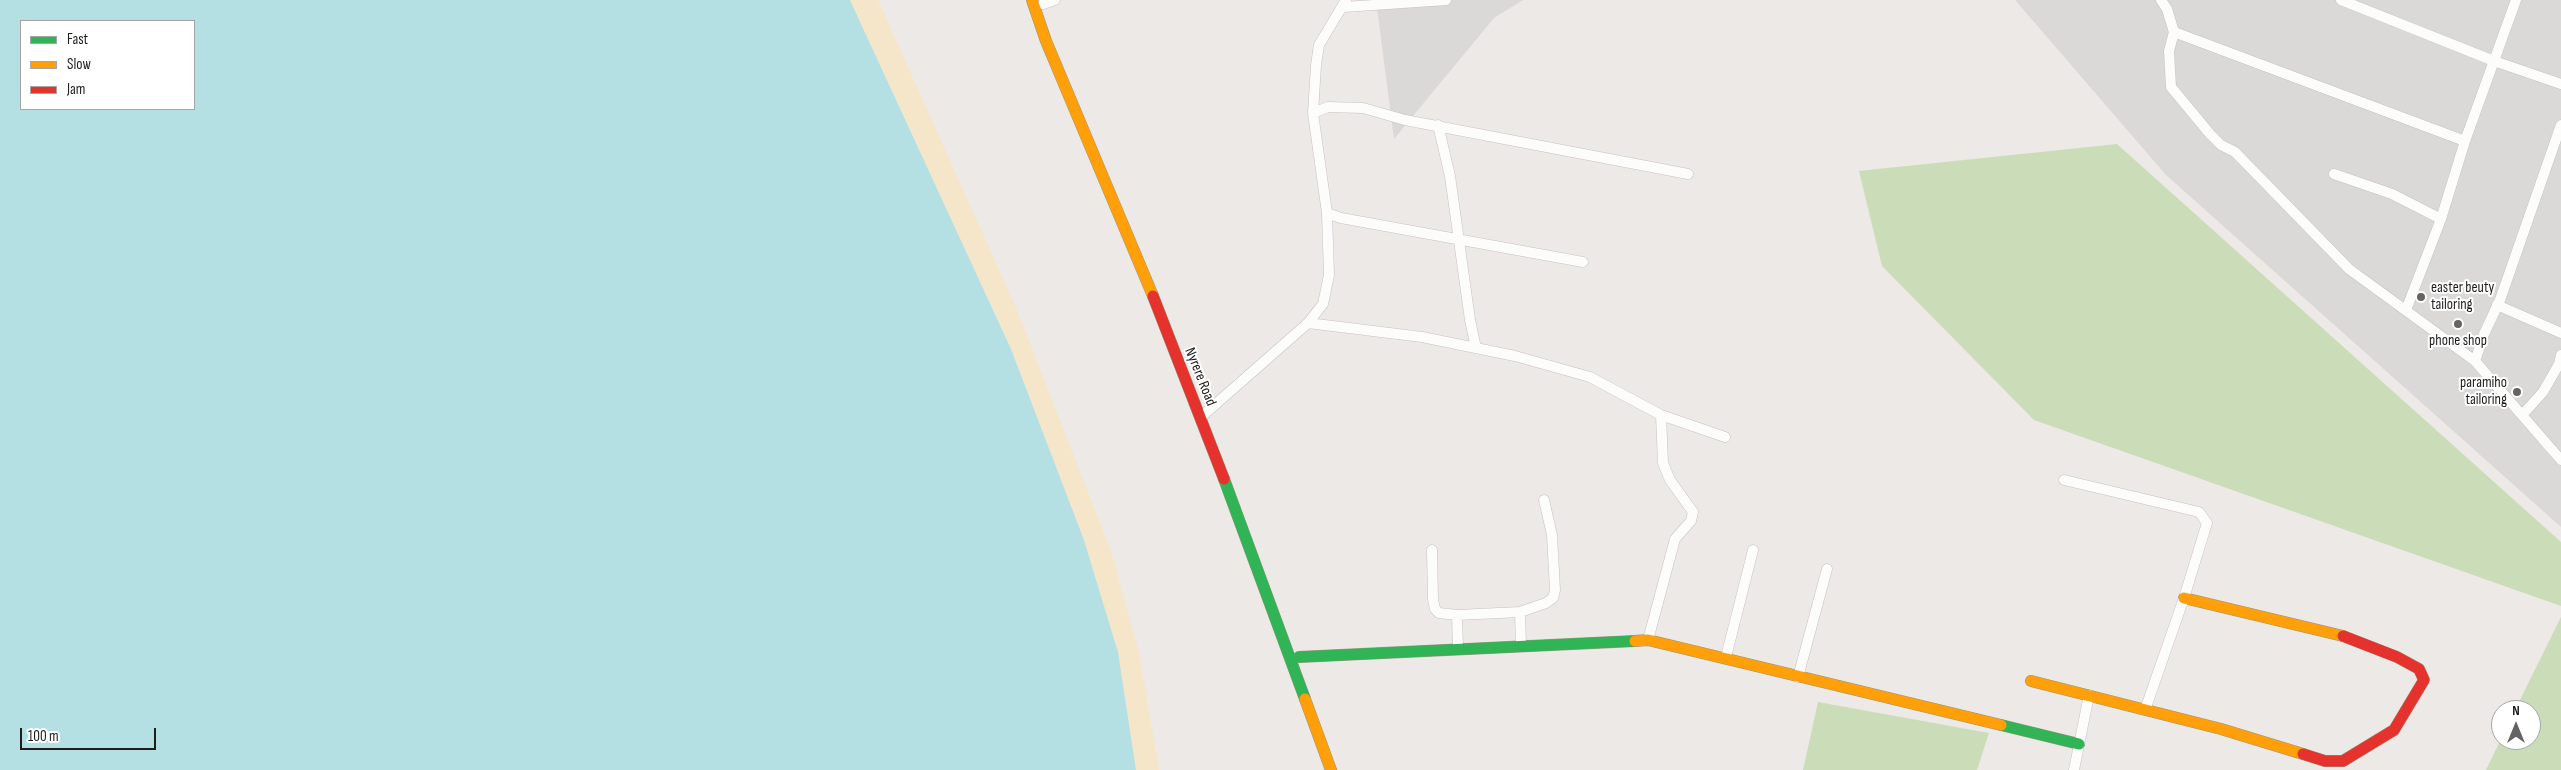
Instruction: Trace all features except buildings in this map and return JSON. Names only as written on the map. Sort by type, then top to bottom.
[{"type":"street","points":[[1039,1],[1055,0]]},
{"type":"street","points":[[1204,415],[1308,323],[1322,304],[1327,289],[1327,213],[1314,113],[1319,45],[1345,3],[1446,0]]},
{"type":"street","points":[[2161,0],[2167,9],[2174,32],[2169,51],[2171,87],[2210,134],[2221,145],[2235,152],[2349,269],[2475,361],[2561,460]]},
{"type":"street","points":[[2341,0],[2494,61],[2561,84]]},
{"type":"street","points":[[2406,310],[2441,219],[2465,141],[2516,0]]},
{"type":"street","name":"Nyrere Road","points":[[1039,1],[1053,59],[1204,415],[1299,658],[1339,770]]},
{"type":"street","points":[[2174,32],[2465,141]]},
{"type":"street","points":[[1314,113],[1328,107],[1363,108],[1405,120],[1688,174]]},
{"type":"street","points":[[2475,361],[2484,334],[2497,306],[2561,124]]},
{"type":"street","points":[[1438,125],[1450,176],[1458,239],[1476,348]]},
{"type":"street","points":[[2334,174],[2392,194],[2441,219]]},
{"type":"street","points":[[1327,213],[1341,218],[1583,262]]},
{"type":"street","points":[[2497,306],[2561,332]]},
{"type":"street","points":[[1308,323],[1422,337],[1515,356],[1590,378],[1662,415],[1725,437]]},
{"type":"street","points":[[2523,414],[2543,392],[2560,361]]},
{"type":"street","name":"Nyrere Road","points":[[1204,415],[1331,770]]},
{"type":"street","points":[[1648,640],[1675,539],[1691,521],[1693,512],[1690,504],[1670,480],[1663,463],[1662,415]]},
{"type":"street","points":[[2064,480],[2199,512],[2207,523],[2184,598],[2145,710]]},
{"type":"street","points":[[1432,550],[1435,609],[1439,613],[1457,615],[1520,612],[1546,603],[1553,598],[1556,590],[1552,535],[1544,500]]},
{"type":"street","points":[[1726,657],[1754,550]]},
{"type":"street","points":[[1798,677],[1828,569]]},
{"type":"street","points":[[2031,680],[2221,729],[2325,761],[2343,761],[2394,730],[2424,680],[2419,669],[2397,657],[2332,632],[2184,598]]},
{"type":"street","points":[[1520,612],[1521,645]]},
{"type":"street","points":[[1457,615],[1458,648]]},
{"type":"street","points":[[1299,658],[1458,648],[1648,640],[1726,657],[1798,677],[2079,744]]},
{"type":"street","points":[[2074,770],[2089,695]]},
{"type":"shaded area","points":[[1376,0],[1523,0],[1494,18],[1394,139]]},
{"type":"shaded area","points":[[2015,0],[2561,0],[2561,527],[2166,175]]},
{"type":"green space","points":[[2117,144],[2561,542],[2561,606],[2034,420],[1882,266],[1859,171]]},
{"type":"green space","points":[[2561,617],[2561,770],[2486,770],[2496,750],[2541,750],[2541,700],[2520,700]]},
{"type":"green space","points":[[1818,702],[1989,733],[1977,770],[1803,770]]},
{"type":"sand","points":[[850,0],[878,0],[1017,310],[1111,551],[1139,652],[1159,770],[1136,770],[1118,652],[1084,540],[1011,349]]},
{"type":"water","points":[[0,0],[850,0],[1011,349],[1084,540],[1118,652],[1136,770],[0,770]]},
{"type":"traffic: fast","points":[[1224,479],[1305,699]]},
{"type":"traffic: fast","points":[[1299,657],[1635,641]]},
{"type":"traffic: fast","points":[[2001,725],[2079,744]]},
{"type":"traffic: slow","points":[[1032,0],[1046,41],[1153,296]]},
{"type":"traffic: slow","points":[[2184,598],[2343,636]]},
{"type":"traffic: slow","points":[[1635,641],[1648,640],[2001,725]]},
{"type":"traffic: slow","points":[[2031,681],[2221,729],[2303,754]]},
{"type":"traffic: slow","points":[[1305,699],[1331,770]]},
{"type":"traffic: jam","points":[[1153,296],[1224,479]]},
{"type":"traffic: jam","points":[[2303,754],[2325,761],[2343,761],[2394,730],[2424,680],[2419,669],[2397,657],[2343,636]]},
{"type":"place","name":"easter beuty tailoring","points":[[2421,297]]},
{"type":"place","name":"phone shop","points":[[2458,324]]},
{"type":"place","name":"paramiho tailoring","points":[[2517,392]]}]
